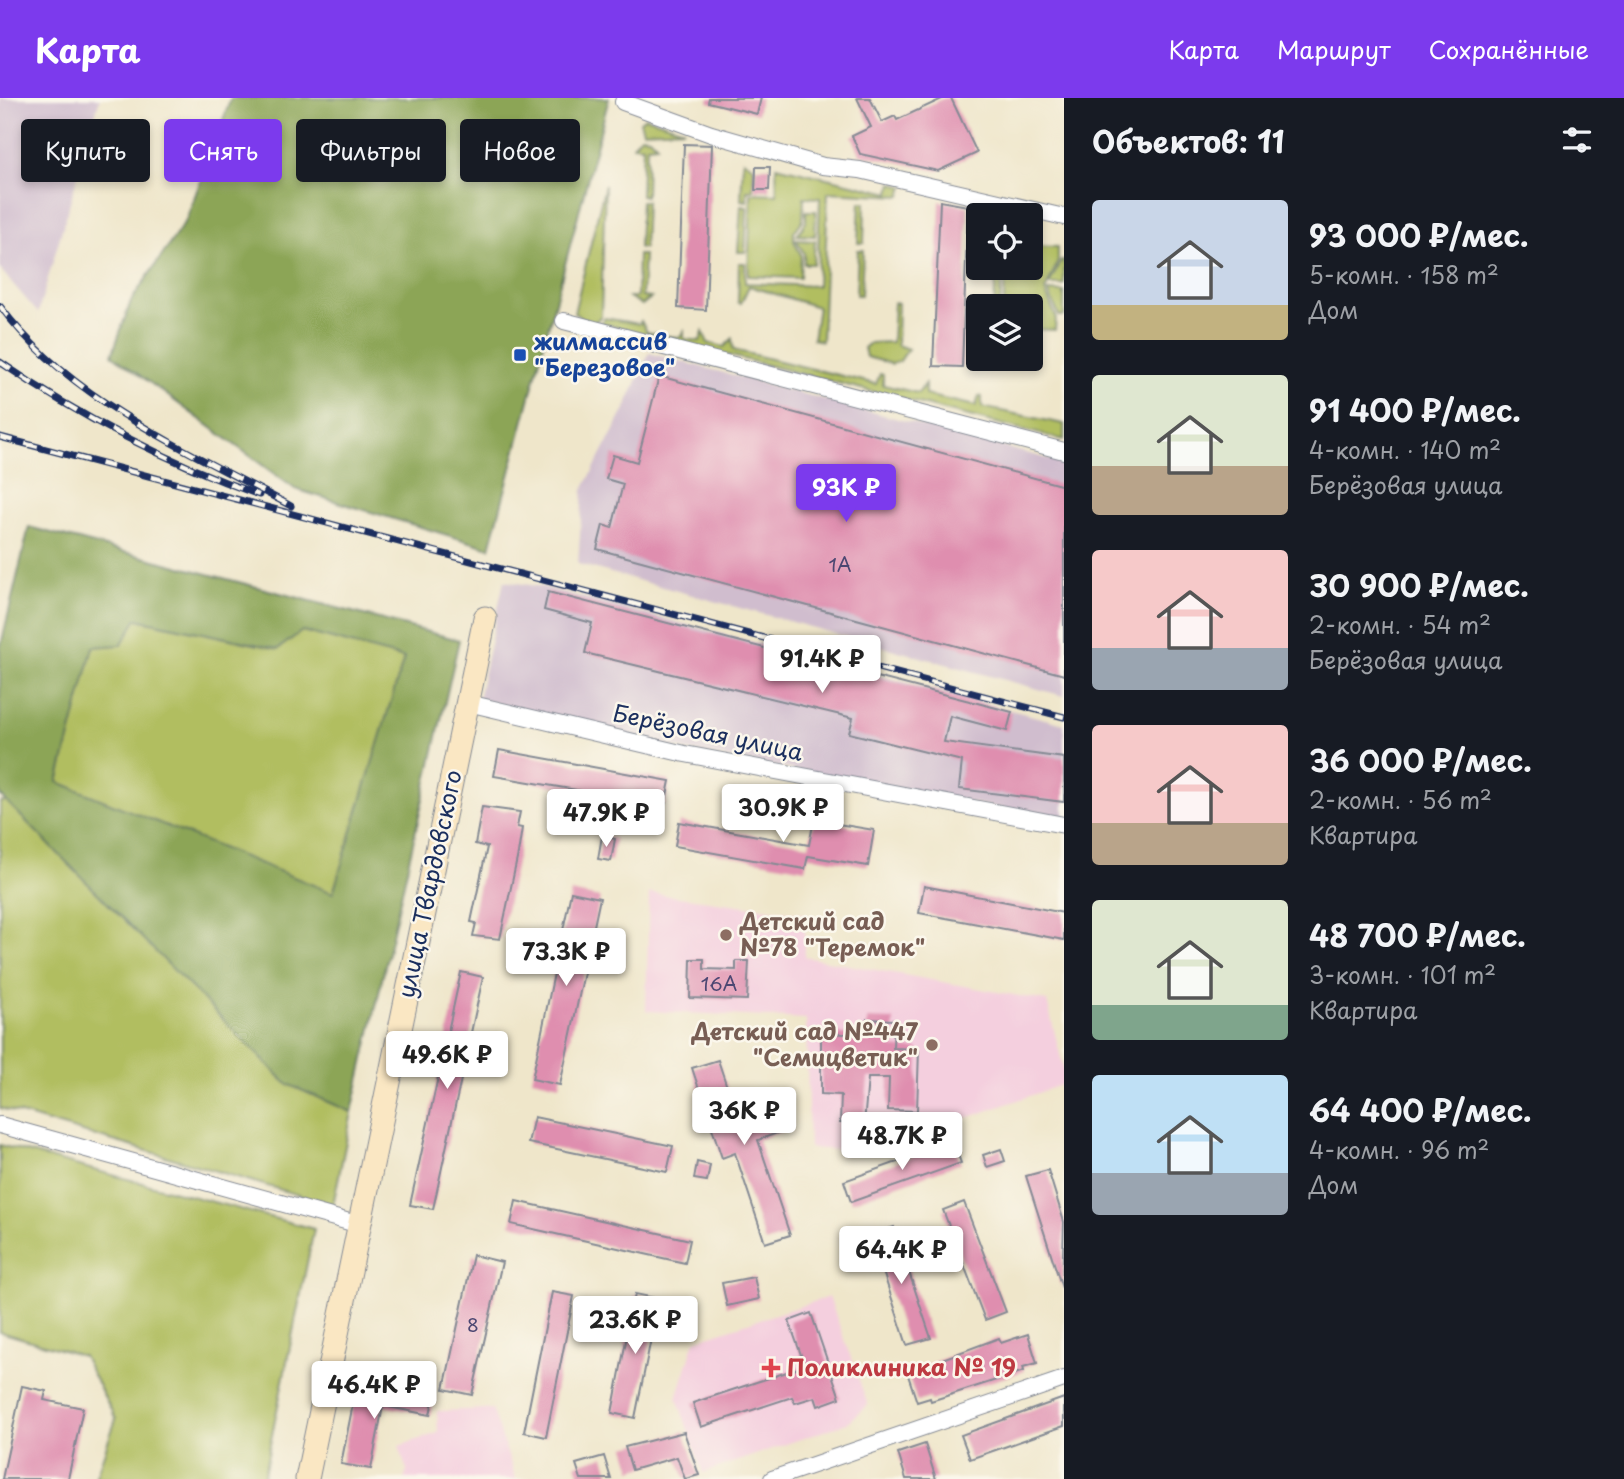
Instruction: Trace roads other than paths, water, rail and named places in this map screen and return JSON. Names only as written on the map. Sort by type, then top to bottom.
[{"type":"street","points":[[623,102],[711,134],[823,166],[860,170],[1064,217]]},
{"type":"street","points":[[564,321],[1064,450]]},
{"type":"street","name":"улица Твардовского","points":[[307,1479],[485,618]]},
{"type":"street","name":"Берёзовая улица","points":[[468,703],[685,754],[1064,825]]},
{"type":"street","points":[[0,1125],[360,1225]]},
{"type":"street","points":[[772,1479],[1064,1379]]},
{"type":"railway","points":[[0,306],[28,340],[96,397],[173,444],[291,506]]},
{"type":"railway","points":[[0,362],[125,437],[191,468],[259,495]]},
{"type":"railway","points":[[0,437],[1064,717]]},
{"type":"place","name":"жилмассив \"Березовое\"","points":[[520,355]]},
{"type":"place","name":"Детский сад №78 \"Теремок\"","points":[[726,935]]},
{"type":"place","name":"Детский сад №447 \"Семицветик\"","points":[[932,1045]]},
{"type":"place","name":"Поликлиника № 19","points":[[771,1368]]}]
